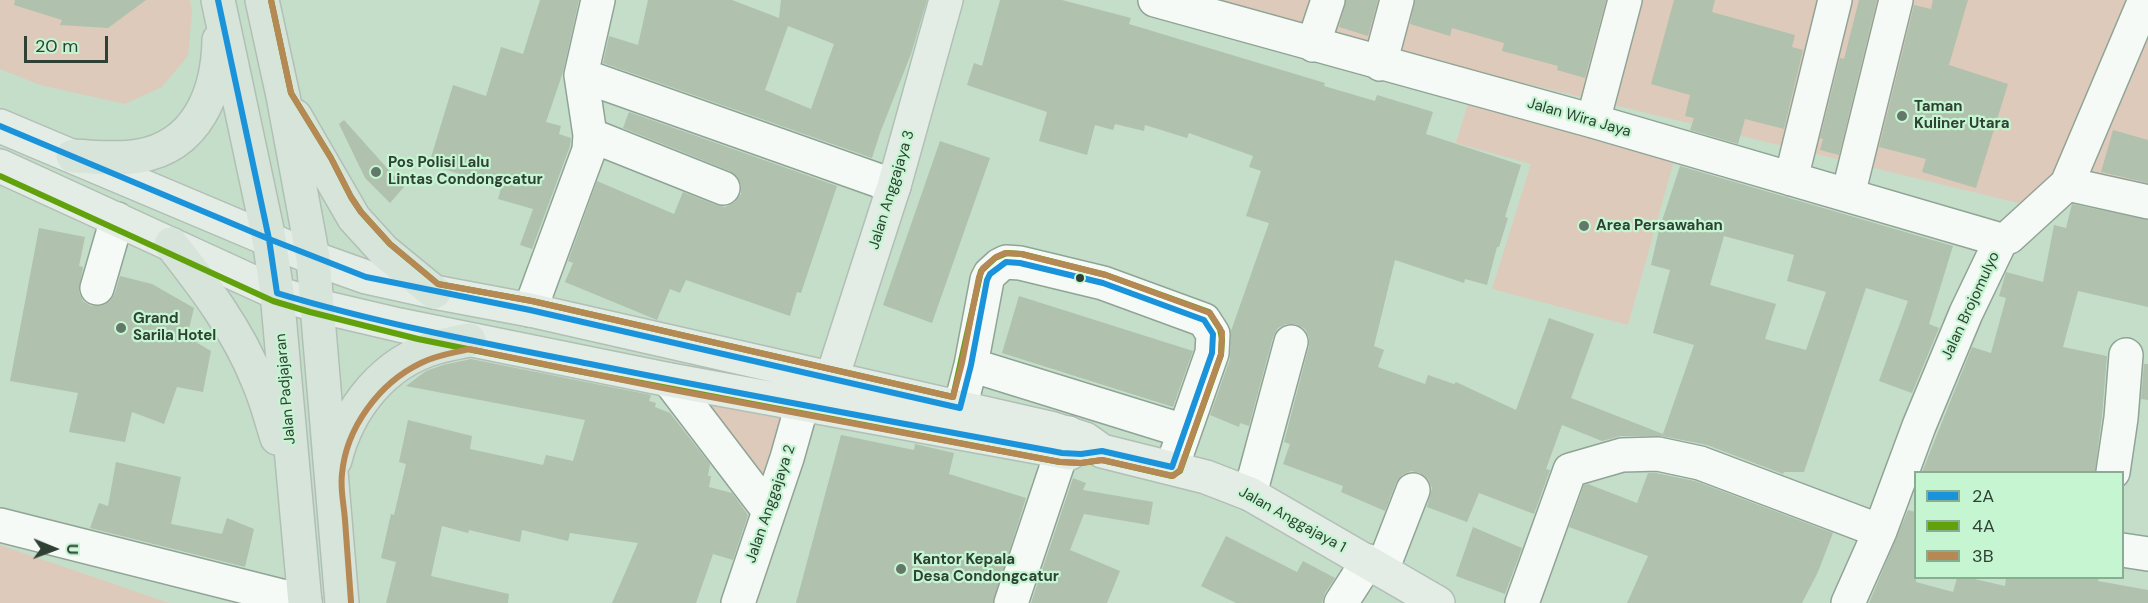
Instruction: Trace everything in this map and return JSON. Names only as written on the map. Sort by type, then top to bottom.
[{"type":"highway","points":[[262,0],[283,96],[313,258],[342,603]]},
{"type":"highway","points":[[73,156],[121,158],[140,156],[160,150],[174,142],[191,127],[210,95],[219,65],[219,2]]},
{"type":"highway","name":"Jalan Padjajaran","points":[[219,2],[269,239],[277,293],[305,603]]},
{"type":"highway","points":[[283,96],[354,218],[384,251],[434,292]]},
{"type":"highway","points":[[171,244],[218,306],[258,380],[295,497]]},
{"type":"highway","points":[[332,472],[339,446],[351,418],[378,381],[395,367],[416,355],[436,347],[469,340]]},
{"type":"main road","name":"Jalan Anggajaya 3","points":[[832,378],[894,186],[946,0]]},
{"type":"main road","name":"Jalan Anggajaya 1","points":[[0,126],[313,258],[366,277],[530,310],[960,408],[1065,443]]},
{"type":"main road","name":"Jalan Anggajaya 1","points":[[0,166],[277,293],[318,306],[469,340],[802,405],[1065,443],[1085,439],[1102,450],[1206,477],[1250,494],[1438,603]]},
{"type":"street","points":[[530,310],[588,150],[590,135],[581,75],[598,0]]},
{"type":"street","name":"Jalan Wira Jaya","points":[[1155,0],[1224,9],[1313,45],[1593,121],[2001,240]]},
{"type":"street","points":[[1313,45],[1328,0]]},
{"type":"street","points":[[1380,64],[1397,0]]},
{"type":"street","points":[[1593,121],[1625,0]]},
{"type":"street","points":[[1791,179],[1835,0]]},
{"type":"street","points":[[1848,195],[1896,0]]},
{"type":"street","name":"Jalan Brojomulyo","points":[[1848,603],[1880,531],[1905,499],[1919,426],[1966,313],[2001,240],[2009,237],[2067,184],[2145,0]]},
{"type":"street","points":[[581,75],[894,186]]},
{"type":"street","points":[[590,135],[723,188]]},
{"type":"street","points":[[2067,184],[2148,202]]},
{"type":"street","points":[[97,288],[117,219]]},
{"type":"street","points":[[960,408],[971,365],[987,280],[1000,265],[1006,262],[1020,263],[1103,284],[1204,320],[1213,334],[1212,353],[1172,467]]},
{"type":"street","points":[[1250,494],[1291,342]]},
{"type":"street","points":[[2113,471],[2121,418],[2126,355]]},
{"type":"street","points":[[971,365],[1184,431]]},
{"type":"street","points":[[669,380],[769,510]]},
{"type":"street","name":"Jalan Anggajaya 2","points":[[738,603],[787,458],[802,405]]},
{"type":"street","points":[[1011,603],[1065,443]]},
{"type":"street","points":[[1522,603],[1570,470],[1622,455],[1658,454],[1700,463],[1880,531]]},
{"type":"street","points":[[1341,603],[1375,566],[1413,490]]},
{"type":"street","points":[[0,525],[305,603]]},
{"type":"street","points":[[2124,550],[2148,554]]},
{"type":"shaded area","points":[[0,0],[190,0],[192,13],[188,56],[162,87],[125,104],[40,85],[0,69]]},
{"type":"shaded area","name":"Taman Kuliner Utara","points":[[1208,0],[2148,0],[2148,200],[2068,181],[2043,209],[1387,50]]},
{"type":"shaded area","name":"Area Persawahan","points":[[1472,90],[1678,146],[1628,325],[1492,289],[1531,164],[1456,143]]},
{"type":"shaded area","points":[[670,380],[802,405],[769,511]]},
{"type":"shaded area","points":[[0,545],[169,603],[0,603]]},
{"type":"building","points":[[15,0],[146,0],[108,28],[60,25],[62,20],[14,5]]},
{"type":"building","points":[[540,0],[579,0],[563,72],[546,122],[561,126],[559,134],[571,138],[570,146],[532,249],[520,245],[533,209],[498,199],[501,188],[429,164],[453,85],[486,96],[501,47],[523,54]]},
{"type":"building","points":[[648,0],[732,0],[779,18],[781,0],[927,0],[911,54],[872,158],[603,63],[609,36],[638,45]],"holes":[[[788,26],[834,44],[811,109],[765,90]]]},
{"type":"building","points":[[1000,0],[1062,0],[1131,18],[1129,24],[1325,83],[1324,86],[1375,101],[1377,95],[1433,112],[1426,134],[1521,165],[1505,217],[1508,218],[1499,247],[1497,247],[1487,285],[1465,279],[1464,283],[1395,260],[1374,346],[1384,350],[1378,367],[1425,384],[1428,375],[1454,384],[1456,382],[1516,410],[1549,318],[1594,334],[1571,398],[1663,434],[1694,345],[1653,333],[1670,270],[1651,265],[1659,230],[1680,166],[1953,246],[1929,324],[1939,328],[1912,393],[1879,381],[1908,301],[1866,288],[1804,472],[1784,472],[1783,474],[1707,445],[1662,436],[1621,436],[1602,441],[1562,425],[1546,469],[1550,470],[1534,514],[1479,493],[1467,522],[1427,507],[1432,488],[1428,479],[1420,473],[1411,471],[1402,475],[1396,483],[1385,511],[1341,492],[1343,486],[1283,464],[1290,444],[1284,442],[1309,346],[1309,337],[1305,329],[1296,324],[1286,324],[1278,328],[1273,337],[1249,426],[1240,423],[1239,427],[1210,415],[1230,359],[1231,331],[1269,223],[1246,216],[1261,171],[1249,167],[1253,156],[1189,133],[1187,138],[1145,125],[1144,131],[1115,124],[1113,130],[1095,125],[1087,155],[1039,141],[1047,112],[967,85],[974,63],[982,66]],"holes":[[[1724,236],[1794,255],[1787,281],[1826,292],[1806,350],[1765,339],[1776,304],[1710,285]]]},
{"type":"building","points":[[1346,0],[1378,0],[1368,36],[1339,27]]},
{"type":"building","points":[[1415,0],[1606,0],[1585,78],[1557,70],[1558,66],[1502,51],[1504,43],[1452,28],[1450,36],[1410,24]]},
{"type":"building","points":[[1674,0],[1715,0],[1712,12],[1795,35],[1792,47],[1803,50],[1784,129],[1745,119],[1738,144],[1690,130],[1694,118],[1685,116],[1690,95],[1651,84]]},
{"type":"building","points":[[1859,0],[1877,0],[1839,155],[1820,150],[1823,139],[1820,138],[1840,58],[1844,59]]},
{"type":"building","points":[[1933,0],[1968,0],[1949,65],[2008,84],[1976,188],[1922,172],[1926,159],[1879,147],[1914,5],[1931,9]]},
{"type":"building","points":[[629,112],[837,186],[801,293],[797,292],[790,316],[686,280],[680,293],[670,289],[657,320],[565,282],[573,263],[568,261],[597,181],[674,214],[683,192],[725,207],[735,202],[741,194],[741,185],[737,176],[730,171],[623,128]]},
{"type":"building","name":"Pos Polisi Lalu Lintas Condongcatur","points":[[344,120],[404,187],[390,203],[365,178],[339,124]]},
{"type":"building","points":[[2113,130],[2148,140],[2148,183],[2101,172]]},
{"type":"building","points":[[940,141],[990,158],[932,323],[883,305]]},
{"type":"building","points":[[2072,204],[2148,220],[2148,307],[2078,291],[2063,347],[2107,356],[2095,471],[1922,471],[1972,347],[1991,353],[2006,298],[1999,296],[2006,272],[2043,282],[2054,225],[2066,228]]},
{"type":"building","points":[[39,228],[85,237],[79,266],[83,267],[79,292],[83,301],[91,306],[101,306],[110,301],[120,276],[152,284],[194,308],[187,337],[211,351],[203,392],[177,387],[164,424],[132,412],[125,442],[69,432],[78,393],[10,381]]},
{"type":"building","points":[[1019,296],[1193,351],[1173,407],[1002,353]]},
{"type":"building","points":[[471,359],[651,395],[649,401],[656,403],[655,407],[670,413],[710,464],[709,487],[732,493],[748,515],[733,560],[713,554],[696,603],[612,603],[638,543],[570,533],[568,541],[522,530],[520,542],[442,526],[431,576],[509,594],[508,603],[386,603],[396,562],[381,558],[406,464],[399,462],[408,420],[472,436],[470,449],[543,465],[546,455],[573,461],[585,420],[406,386],[426,371]]},
{"type":"building","points":[[2144,364],[2148,364],[2148,400],[2141,399]]},
{"type":"building","name":"Kantor Kepala Desa Condongcatur","points":[[841,435],[914,450],[915,444],[954,453],[949,474],[1026,498],[993,603],[796,603]]},
{"type":"building","points":[[116,462],[181,477],[171,524],[222,534],[227,518],[254,529],[245,567],[90,528],[99,503],[108,506]]},
{"type":"building","points":[[1648,473],[1695,481],[1833,533],[1818,572],[1802,603],[1627,603],[1648,556],[1569,527],[1584,485],[1588,484],[1637,503]]},
{"type":"building","points":[[1073,478],[1086,483],[1083,490],[1153,502],[1149,525],[1084,514],[1070,550],[1120,571],[1107,603],[1031,603]]},
{"type":"building","points":[[1908,510],[1914,512],[1914,579],[1916,582],[1953,592],[1957,579],[1974,579],[2005,586],[2006,579],[2099,579],[2098,581],[2148,590],[2148,603],[1869,603]]},
{"type":"building","points":[[1473,527],[1522,548],[1505,594],[1456,576]]},
{"type":"building","points":[[1226,536],[1297,572],[1303,561],[1335,578],[1325,593],[1322,603],[1236,603],[1201,586]]},
{"type":"transit line","name":"2A","points":[[218,0],[269,239]]},
{"type":"transit line","name":"4A","points":[[0,176],[273,301],[310,312],[418,339],[562,368],[1060,462],[1081,463],[1102,460],[1172,476],[1180,471],[1221,355],[1220,329],[1209,312],[1106,275],[1022,254],[1007,253],[995,258],[981,271],[953,397],[532,301],[438,284],[390,244],[361,212],[351,197],[331,158],[291,93],[271,0]]},
{"type":"transit line","name":"3B","points":[[271,0],[291,93],[331,158],[351,197],[361,212],[390,244],[438,284],[532,301],[953,397],[979,277],[983,268],[1005,253],[1021,254],[1106,275],[1210,313],[1222,332],[1221,354],[1180,470],[1173,476],[1102,460],[1081,463],[1060,462],[668,389],[469,349],[439,356],[421,363],[392,382],[367,409],[350,440],[341,485],[351,602]]},
{"type":"transit line","name":"2A","points":[[0,126],[269,239]]},
{"type":"transit line","name":"2A","points":[[269,239],[366,277],[530,310],[960,408],[971,365],[987,280],[990,274],[1006,262],[1020,263],[1103,283],[1204,320],[1213,334],[1212,353],[1172,467],[1102,451],[1081,454],[1062,453],[711,388],[435,333],[316,304],[277,293],[269,239]]},
{"type":"place","name":"Taman Kuliner Utara","points":[[1902,116]]},
{"type":"place","name":"Pos Polisi Lalu Lintas Condongcatur","points":[[376,172]]},
{"type":"place","name":"Area Persawahan","points":[[1584,226]]},
{"type":"place","name":"Grand Sarila Hotel","points":[[121,328]]},
{"type":"place","name":"Kantor Kepala Desa Condongcatur","points":[[901,569]]}]
